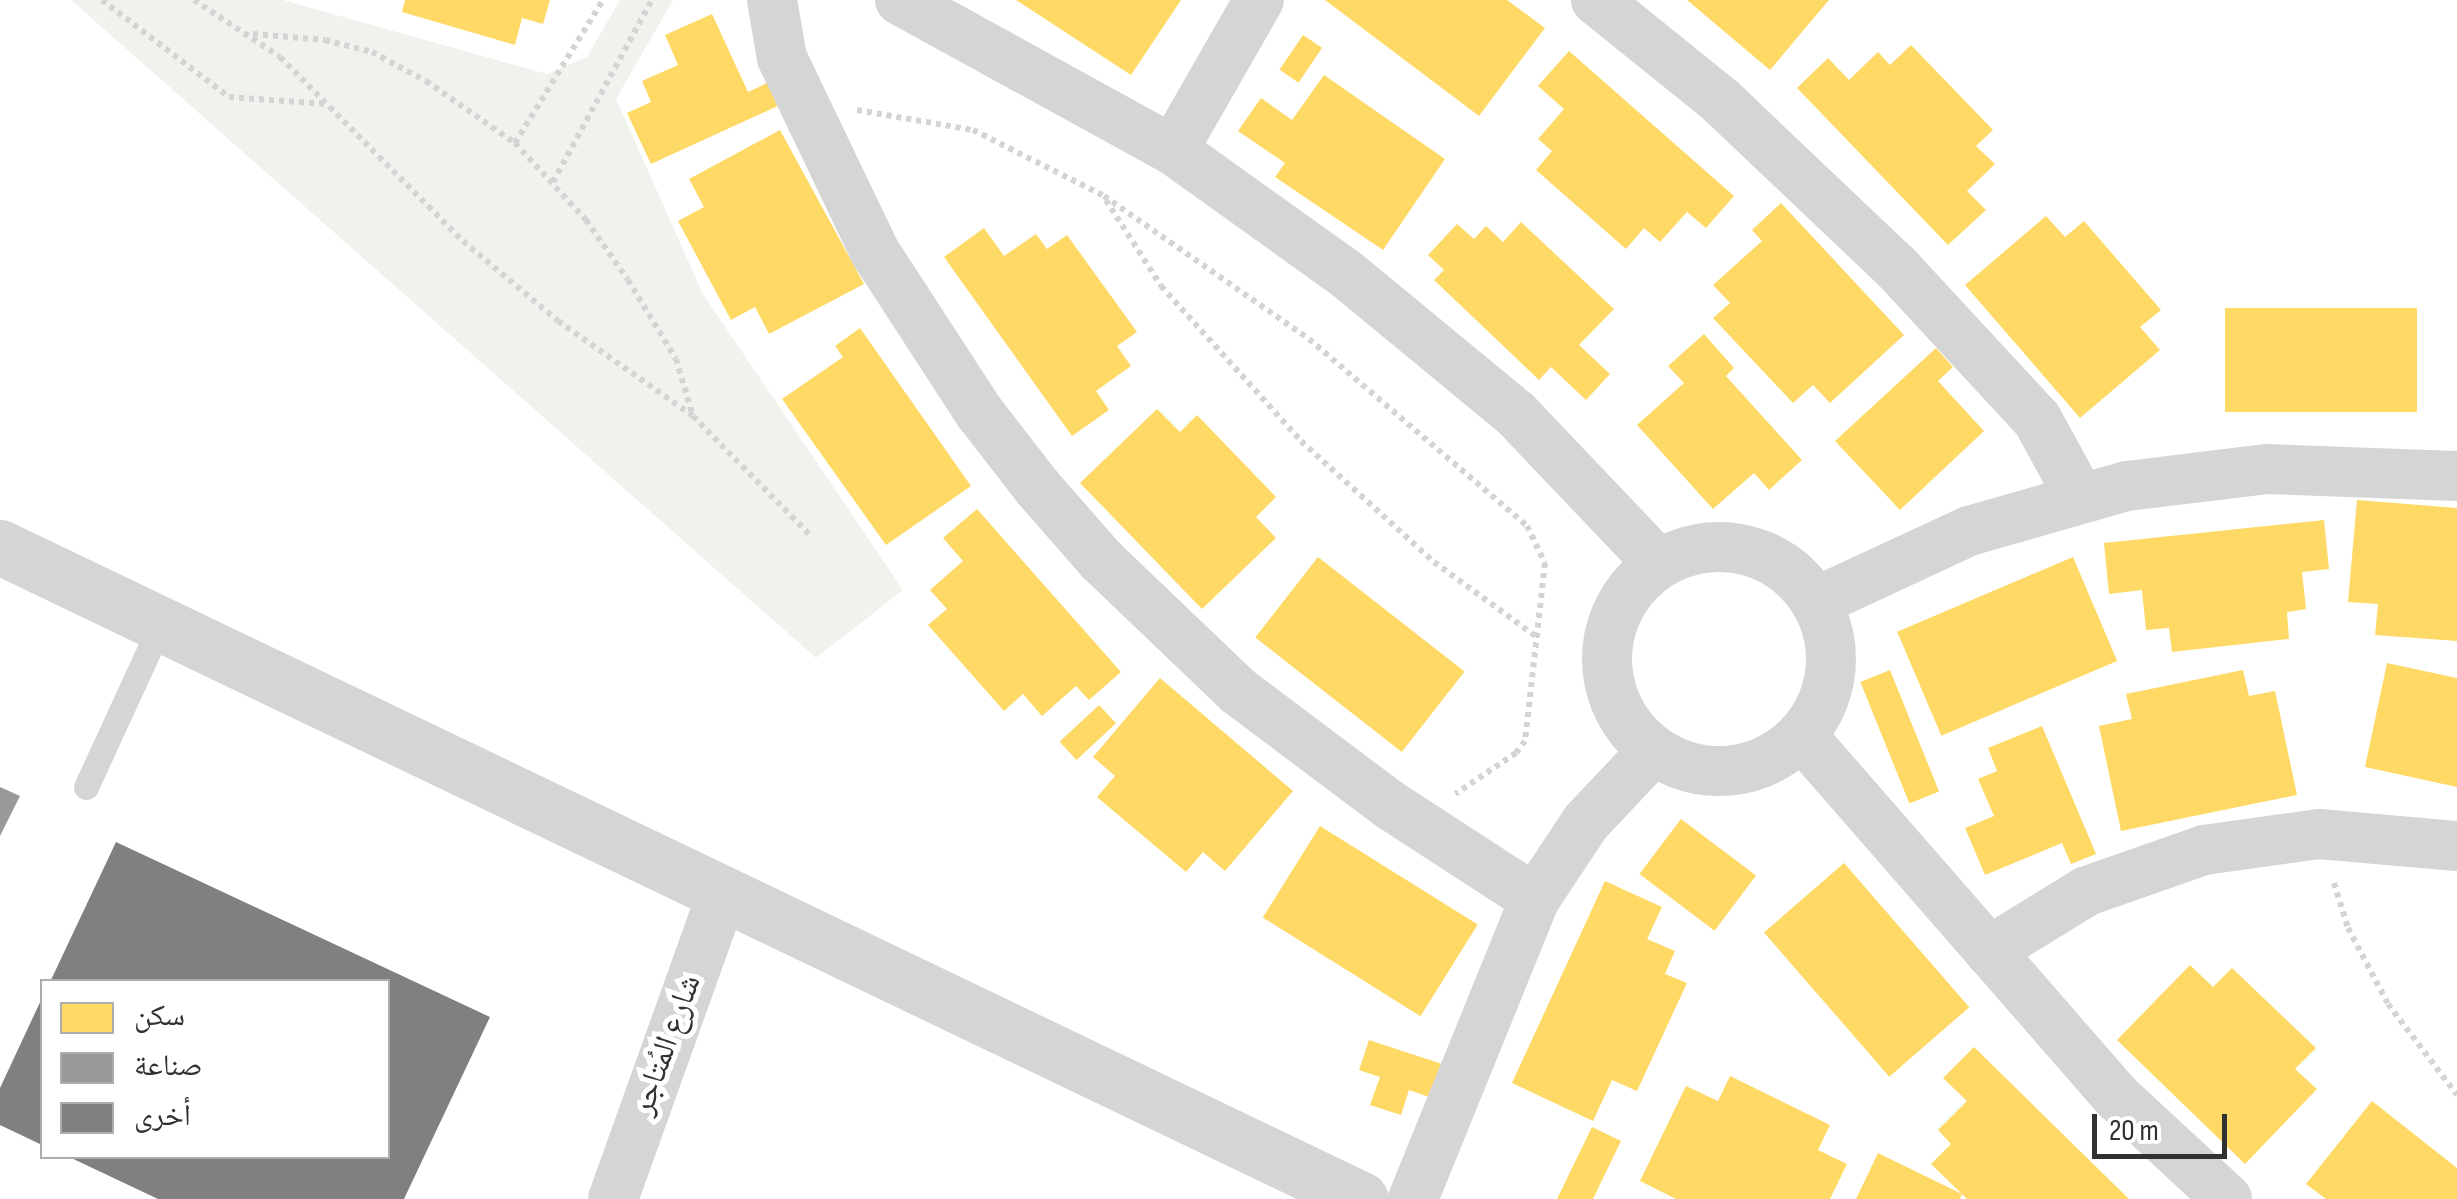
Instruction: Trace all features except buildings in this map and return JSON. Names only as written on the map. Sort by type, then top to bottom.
[{"type":"street","points":[[772,0],[782,58],[875,252],[924,334],[1038,488],[1101,560],[1238,691],[1422,826],[1536,899]]},
{"type":"street","points":[[900,0],[1174,150],[1416,326],[1584,480],[1659,564]]},
{"type":"street","points":[[1174,150],[1258,0]]},
{"type":"street","points":[[1596,0],[1721,101],[1898,268],[2037,419],[2079,496]]},
{"type":"street","points":[[1816,602],[1970,531],[2079,496],[2268,469],[2457,476]]},
{"type":"street","points":[[0,546],[1362,1199]]},
{"type":"street","points":[[1746,550],[1774,560],[1816,602],[1832,657],[1829,686],[1802,736],[1776,756],[1714,772],[1653,751],[1614,702],[1607,656],[1617,610],[1659,564],[1686,552],[1746,550]]},
{"type":"street","points":[[1802,736],[2117,1097],[2216,1196]]},
{"type":"street","points":[[1413,1199],[1536,899],[1586,822],[1653,751]]},
{"type":"street","points":[[1989,951],[2033,920],[2144,868],[2204,850],[2318,834],[2457,846]]},
{"type":"street","name":"شارع المُتاجر","points":[[613,1199],[722,891]]},
{"type":"lane","points":[[86,788],[162,622]]},
{"type":"path","points":[[102,0],[229,97],[326,104]]},
{"type":"path","points":[[194,0],[252,34],[463,241],[558,321],[693,416],[810,535]]},
{"type":"path","points":[[516,143],[603,0]]},
{"type":"path","points":[[554,182],[652,0]]},
{"type":"path","points":[[252,34],[324,40],[372,52],[426,81],[516,143],[554,182],[628,280],[676,359],[693,416]]},
{"type":"path","points":[[804,109],[879,110],[973,130],[1104,196],[1309,339],[1527,526],[1545,563],[1525,741],[1422,826]]},
{"type":"path","points":[[1104,196],[1160,286],[1301,441],[1434,562],[1538,638]]},
{"type":"path","points":[[2318,834],[2348,928],[2388,1004],[2457,1095]]},
{"type":"shaded area","points":[[71,0],[283,0],[547,74],[587,57],[620,0],[673,0],[616,99],[703,294],[903,590],[816,658]]}]
